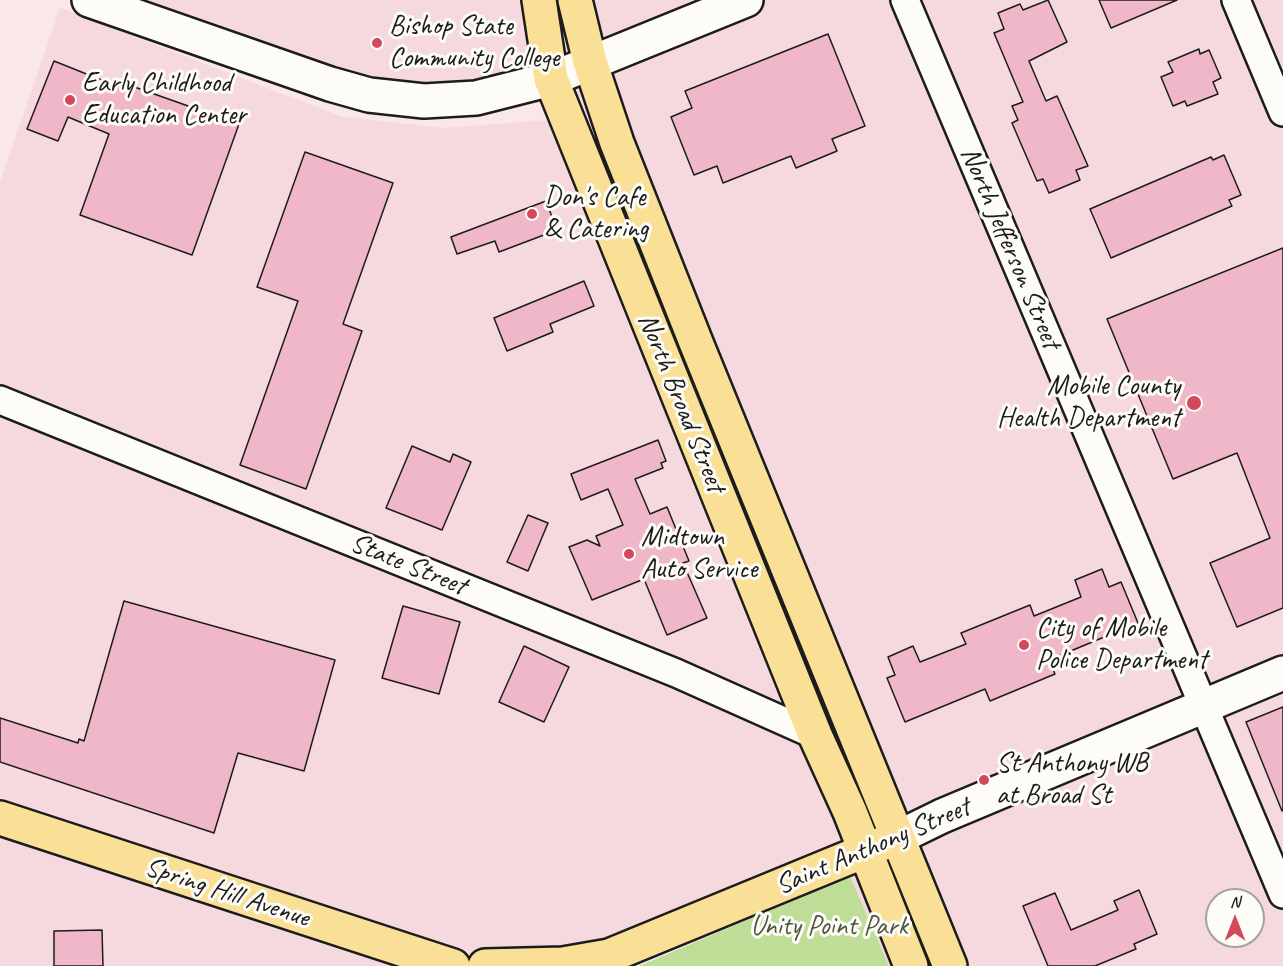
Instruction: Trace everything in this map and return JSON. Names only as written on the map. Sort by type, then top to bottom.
[{"type":"main road","name":"North Broad Street","points":[[539,0],[550,80],[911,966]]},
{"type":"main road","name":"North Broad Street","points":[[575,0],[590,63],[617,143],[696,345],[950,966]]},
{"type":"main road","name":"Spring Hill Avenue","points":[[0,818],[453,966]]},
{"type":"main road","name":"Saint Anthony Street","points":[[485,966],[563,964],[609,956],[897,838]]},
{"type":"street","points":[[89,0],[175,32],[369,95],[424,101],[476,98],[550,80],[746,0]]},
{"type":"street","name":"North Jefferson Street","points":[[905,0],[1283,894]]},
{"type":"street","points":[[1236,0],[1283,112]]},
{"type":"street","name":"State Street","points":[[0,400],[676,673],[815,735]]},
{"type":"street","name":"Saint Anthony Street","points":[[897,838],[942,816],[1283,673]]},
{"type":"shaded area","points":[[89,0],[1283,0],[1283,966],[889,966],[850,876],[848,844],[616,966],[0,966],[0,182],[60,8],[340,116],[442,128],[549,120],[540,83],[424,101]]},
{"type":"green space","name":"Unity Point Park","points":[[850,876],[889,966],[639,966],[656,959]]},
{"type":"building","points":[[1048,0],[1067,42],[1029,61],[1046,101],[1057,96],[1088,166],[1076,170],[1080,180],[1049,193],[1043,179],[1037,181],[1012,123],[1018,120],[1012,106],[1023,102],[994,33],[1004,29],[998,13],[1020,4],[1023,10]]},
{"type":"building","points":[[1099,0],[1177,0],[1111,28]]},
{"type":"building","points":[[828,34],[865,126],[832,139],[837,151],[796,168],[791,156],[723,183],[717,166],[694,175],[671,117],[692,108],[685,91]]},
{"type":"building","points":[[1199,49],[1200,54],[1209,50],[1221,78],[1213,82],[1218,94],[1187,106],[1185,101],[1173,106],[1161,77],[1173,72],[1168,62]]},
{"type":"building","points":[[54,61],[124,89],[126,84],[239,124],[192,255],[80,215],[109,134],[68,117],[58,141],[27,129]]},
{"type":"building","points":[[305,152],[393,183],[343,324],[362,331],[306,489],[240,465],[298,301],[257,287]]},
{"type":"building","points":[[1224,155],[1241,195],[1229,200],[1232,206],[1111,258],[1090,209],[1211,157],[1213,160]]},
{"type":"building","name":"Don's Cafe & Catering","points":[[546,201],[557,230],[499,252],[495,241],[457,254],[451,237]]},
{"type":"building","points":[[1283,248],[1283,608],[1237,627],[1210,563],[1270,538],[1237,453],[1173,479],[1107,319]]},
{"type":"building","points":[[584,281],[594,306],[550,324],[553,332],[507,351],[494,318]]},
{"type":"building","points":[[658,440],[666,461],[661,463],[663,468],[635,479],[650,514],[667,507],[689,561],[683,563],[707,618],[667,635],[644,579],[592,600],[569,547],[587,540],[600,546],[596,536],[623,525],[608,489],[581,500],[571,474]]},
{"type":"building","points":[[412,446],[450,462],[453,454],[471,462],[442,530],[386,508]]},
{"type":"building","points":[[528,515],[548,523],[528,571],[507,562]]},
{"type":"building","name":"City of Mobile Police Department","points":[[1102,569],[1109,587],[1121,582],[1138,623],[1049,660],[1055,674],[990,701],[985,689],[905,722],[887,678],[895,675],[888,657],[913,646],[920,662],[966,644],[961,633],[1030,605],[1034,616],[1081,597],[1075,580]]},
{"type":"building","points":[[124,601],[335,660],[304,771],[238,753],[214,833],[0,762],[0,718],[78,743],[79,739],[84,741]]},
{"type":"building","points":[[403,606],[460,622],[439,694],[382,678]]},
{"type":"building","points":[[524,646],[569,667],[544,722],[499,702]]},
{"type":"building","points":[[1283,707],[1283,810],[1282,811],[1246,722]]},
{"type":"building","points":[[1139,890],[1157,934],[1134,944],[1136,949],[1095,966],[1048,966],[1023,906],[1055,893],[1071,930],[1118,910],[1114,901]]},
{"type":"building","points":[[102,930],[103,966],[54,966],[54,931]]},
{"type":"place","name":"Bishop State Community College","points":[[377,43]]},
{"type":"place","name":"Early Childhood Education Center","points":[[70,100]]},
{"type":"place","name":"Don's Cafe & Catering","points":[[532,214]]},
{"type":"place","name":"Mobile County Health Department","points":[[1194,403]]},
{"type":"place","name":"Midtown Auto Service","points":[[629,554]]},
{"type":"place","name":"City of Mobile Police Department","points":[[1024,645]]},
{"type":"place","name":"St Anthony WB at Broad St","points":[[984,780]]}]
